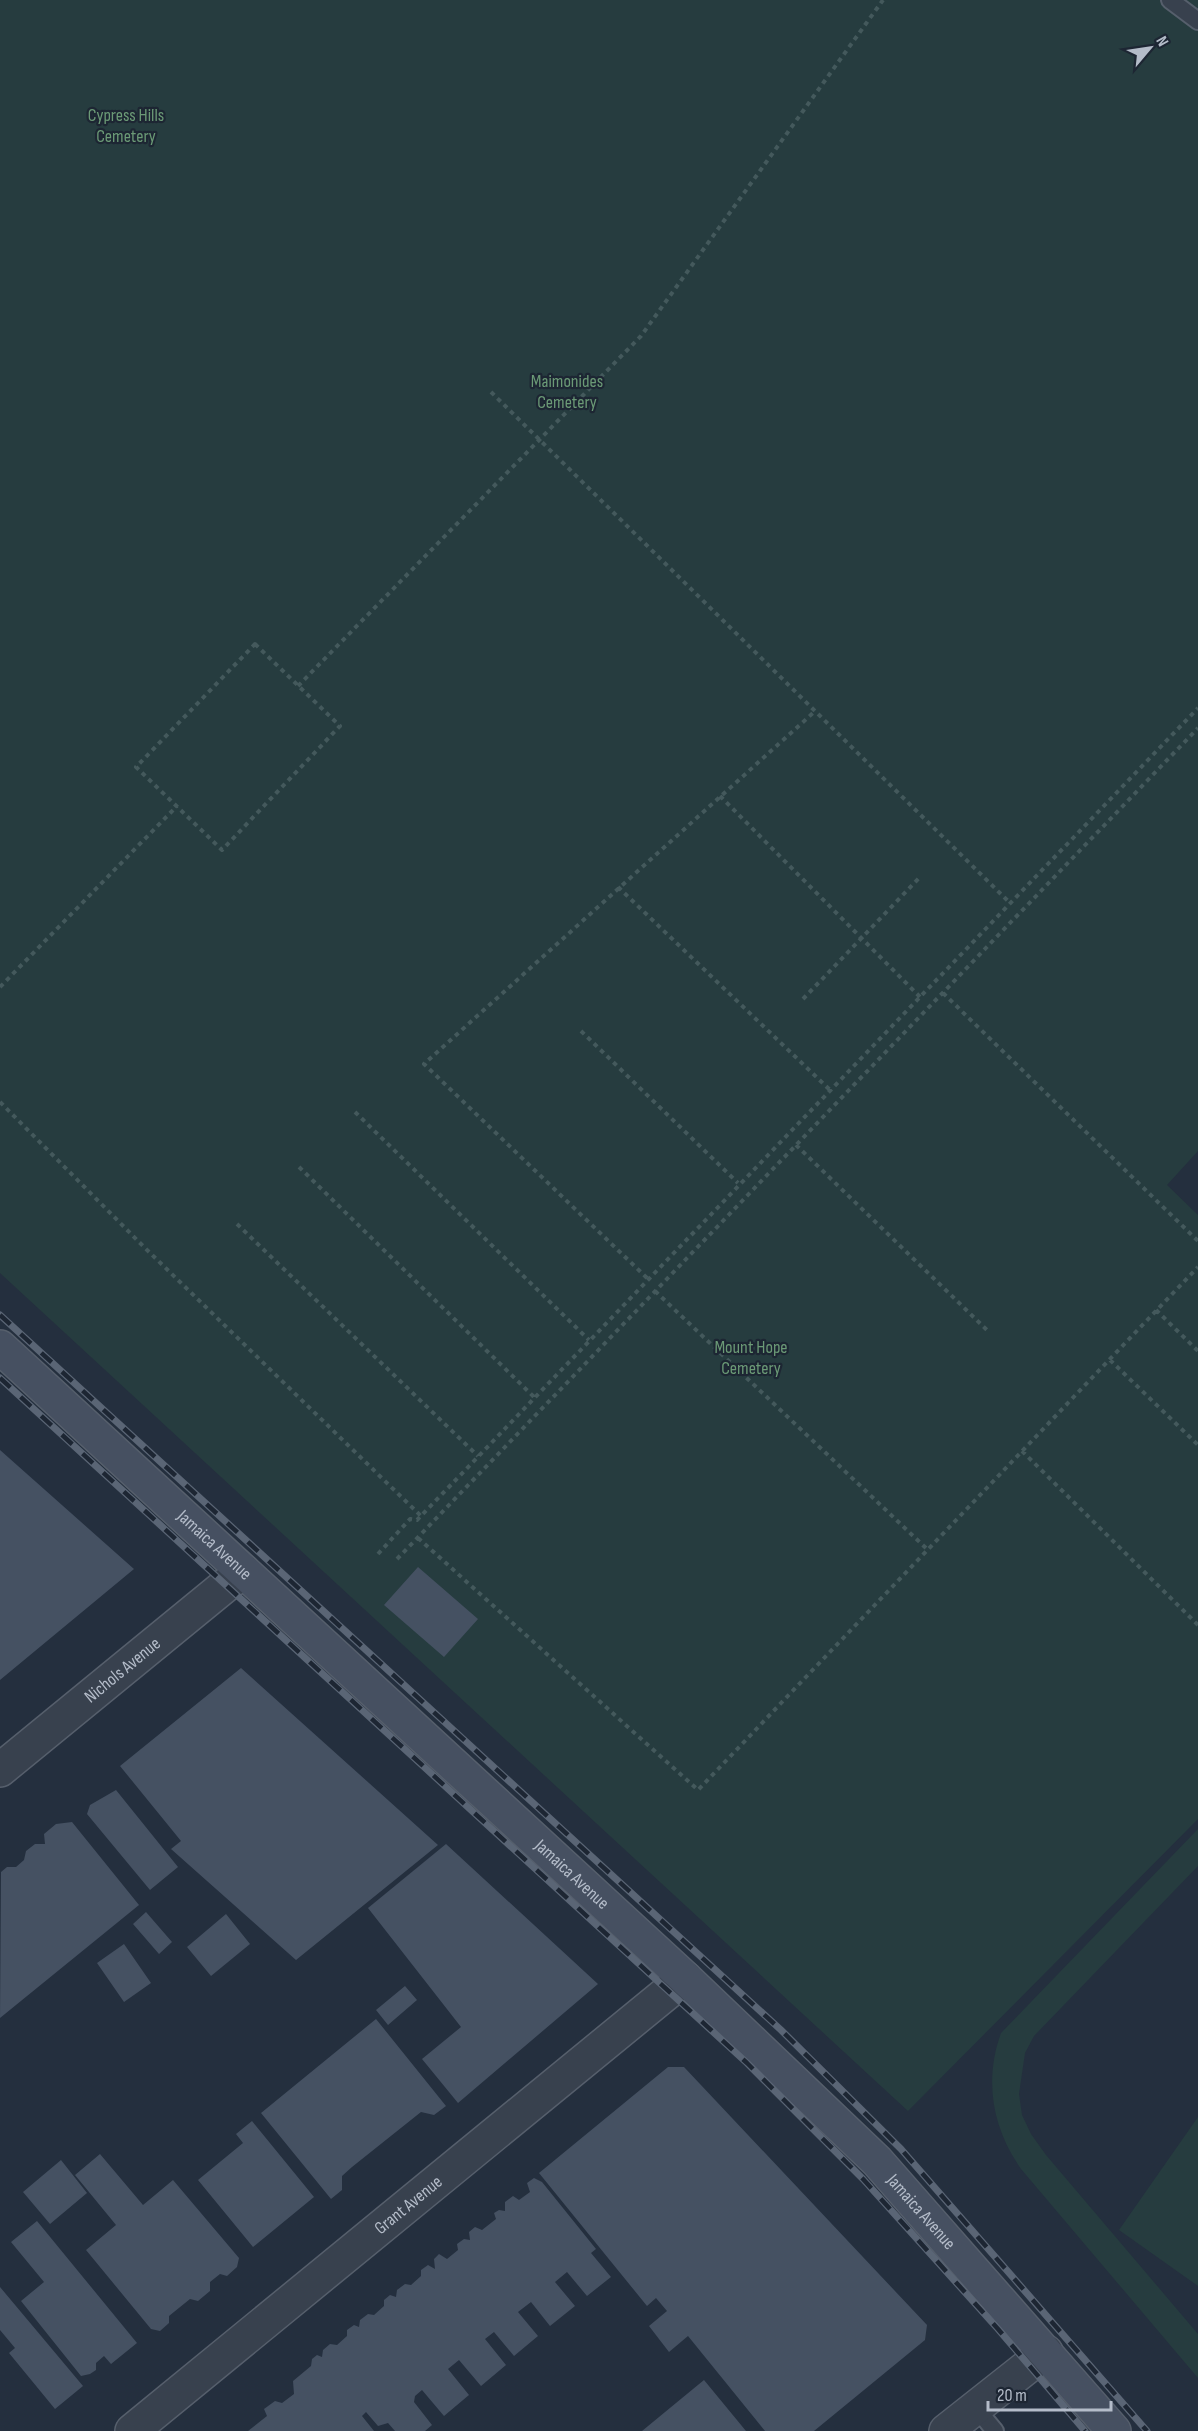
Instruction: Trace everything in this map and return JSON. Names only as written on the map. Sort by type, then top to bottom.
[{"type":"main road","name":"Jamaica Avenue","points":[[0,1347],[685,1978],[877,2161],[1114,2431]]},
{"type":"street","name":"Nichols Avenue","points":[[0,1770],[243,1571]]},
{"type":"street","name":"Grant Avenue","points":[[132,2431],[685,1978]]},
{"type":"street","points":[[946,2431],[985,2419],[1046,2352]]},
{"type":"lane","points":[[1170,0],[1198,21]]},
{"type":"path","points":[[298,686],[641,336],[883,0]]},
{"type":"path","points":[[491,392],[813,713],[1008,902]]},
{"type":"path","points":[[255,644],[298,686],[340,726],[222,850],[136,767],[255,644]]},
{"type":"path","points":[[378,1554],[410,1519],[417,1520],[421,1516],[738,1183],[1198,708]]},
{"type":"path","points":[[647,1278],[424,1064],[813,713]]},
{"type":"path","points":[[397,1559],[1198,728]]},
{"type":"path","points":[[720,796],[920,997]]},
{"type":"path","points":[[0,987],[177,806]]},
{"type":"path","points":[[803,999],[919,878]]},
{"type":"path","points":[[618,887],[830,1089]]},
{"type":"path","points":[[943,993],[1198,1241]]},
{"type":"path","points":[[581,1031],[738,1183]]},
{"type":"path","points":[[0,1102],[145,1248],[421,1516]]},
{"type":"path","points":[[355,1112],[589,1340]]},
{"type":"path","points":[[796,1145],[988,1331]]},
{"type":"path","points":[[299,1167],[534,1397]]},
{"type":"path","points":[[237,1224],[478,1456]]},
{"type":"path","points":[[417,1538],[698,1790],[1198,1267]]},
{"type":"path","points":[[655,1291],[928,1550]]},
{"type":"path","points":[[1156,1310],[1198,1351]]},
{"type":"path","points":[[1110,1359],[1198,1445]]},
{"type":"path","points":[[1022,1451],[1198,1625]]},
{"type":"green space","points":[[0,0],[1198,0],[1198,1151],[1167,1185],[1198,1215],[1198,1819],[908,2111],[0,1273]]},
{"type":"green space","points":[[1198,1829],[1198,1866],[1034,2036],[1025,2053],[1019,2094],[1022,2115],[1031,2134],[1046,2155],[1198,2334],[1198,2378],[1021,2169],[1003,2137],[997,2120],[992,2086],[993,2068],[1001,2033]]},
{"type":"green space","points":[[1198,2117],[1198,2286],[1119,2230]]},
{"type":"building","points":[[0,1450],[134,1569],[0,1680]]},
{"type":"building","points":[[418,1567],[478,1619],[444,1657],[384,1605]]},
{"type":"building","points":[[241,1668],[438,1845],[296,1960],[171,1849],[181,1841],[120,1766]]},
{"type":"building","points":[[116,1790],[178,1867],[150,1890],[87,1814],[90,1805]]},
{"type":"building","points":[[72,1822],[139,1905],[0,2018],[1,1872],[7,1867],[16,1867],[24,1860],[26,1851],[35,1844],[45,1844],[44,1834],[56,1824]]},
{"type":"building","points":[[446,1844],[598,1984],[458,2103],[422,2059],[461,2027],[368,1908]]},
{"type":"building","points":[[146,1912],[172,1942],[159,1954],[133,1924]]},
{"type":"building","points":[[226,1914],[250,1944],[211,1976],[187,1947]]},
{"type":"building","points":[[124,1944],[151,1983],[124,2002],[97,1963]]},
{"type":"building","points":[[405,1986],[417,2000],[388,2025],[376,2010]]},
{"type":"building","points":[[376,2019],[446,2106],[434,2115],[421,2112],[352,2167],[342,2176],[342,2190],[331,2199],[261,2113]]},
{"type":"building","points":[[668,2067],[684,2067],[927,2325],[925,2340],[814,2431],[765,2431],[688,2336],[669,2352],[649,2326],[667,2311],[656,2298],[647,2306],[539,2173]]},
{"type":"building","points":[[252,2121],[314,2197],[253,2247],[198,2180],[243,2143],[236,2134]]},
{"type":"building","points":[[100,2154],[143,2205],[173,2180],[239,2258],[237,2267],[227,2276],[220,2274],[210,2282],[210,2291],[198,2301],[190,2299],[169,2316],[169,2323],[160,2331],[151,2329],[86,2250],[116,2225],[75,2175]]},
{"type":"building","points":[[61,2160],[87,2193],[50,2224],[23,2192]]},
{"type":"building","points":[[534,2178],[542,2182],[596,2249],[591,2253],[611,2277],[587,2296],[567,2272],[555,2282],[575,2306],[550,2326],[531,2302],[518,2312],[538,2336],[514,2356],[494,2332],[485,2339],[506,2365],[481,2386],[459,2360],[448,2369],[469,2395],[444,2416],[422,2390],[415,2396],[414,2402],[432,2425],[425,2431],[395,2431],[388,2423],[378,2426],[366,2412],[362,2416],[374,2431],[248,2431],[267,2416],[264,2409],[275,2401],[282,2403],[294,2394],[293,2381],[311,2366],[312,2359],[317,2355],[322,2357],[323,2350],[330,2344],[337,2345],[347,2336],[347,2330],[354,2325],[359,2327],[360,2320],[368,2314],[374,2315],[384,2306],[384,2300],[390,2295],[396,2297],[397,2290],[405,2284],[411,2285],[421,2276],[421,2270],[428,2265],[435,2269],[434,2259],[439,2254],[447,2259],[458,2250],[457,2244],[464,2239],[470,2240],[469,2232],[475,2227],[482,2230],[496,2219],[494,2213],[499,2210],[505,2211],[505,2202],[513,2196],[519,2200],[530,2192],[527,2183]]},
{"type":"building","points":[[37,2221],[137,2343],[111,2364],[104,2356],[96,2363],[96,2370],[90,2374],[81,2376],[21,2301],[44,2282],[11,2242]]},
{"type":"building","points":[[0,2287],[83,2386],[55,2409],[9,2353],[15,2348],[0,2330]]},
{"type":"building","points":[[704,2380],[746,2431],[642,2431],[676,2403]]},
{"type":"railway","points":[[0,1315],[781,2030],[901,2149],[1147,2431]]},
{"type":"railway","points":[[0,1378],[747,2063],[863,2179],[998,2329],[1085,2431]]},
{"type":"park label","name":"Cypress Hills Cemetery","points":[[126,125]]},
{"type":"park label","name":"Maimonides Cemetery","points":[[567,391]]},
{"type":"park label","name":"Mount Hope Cemetery","points":[[751,1357]]}]
